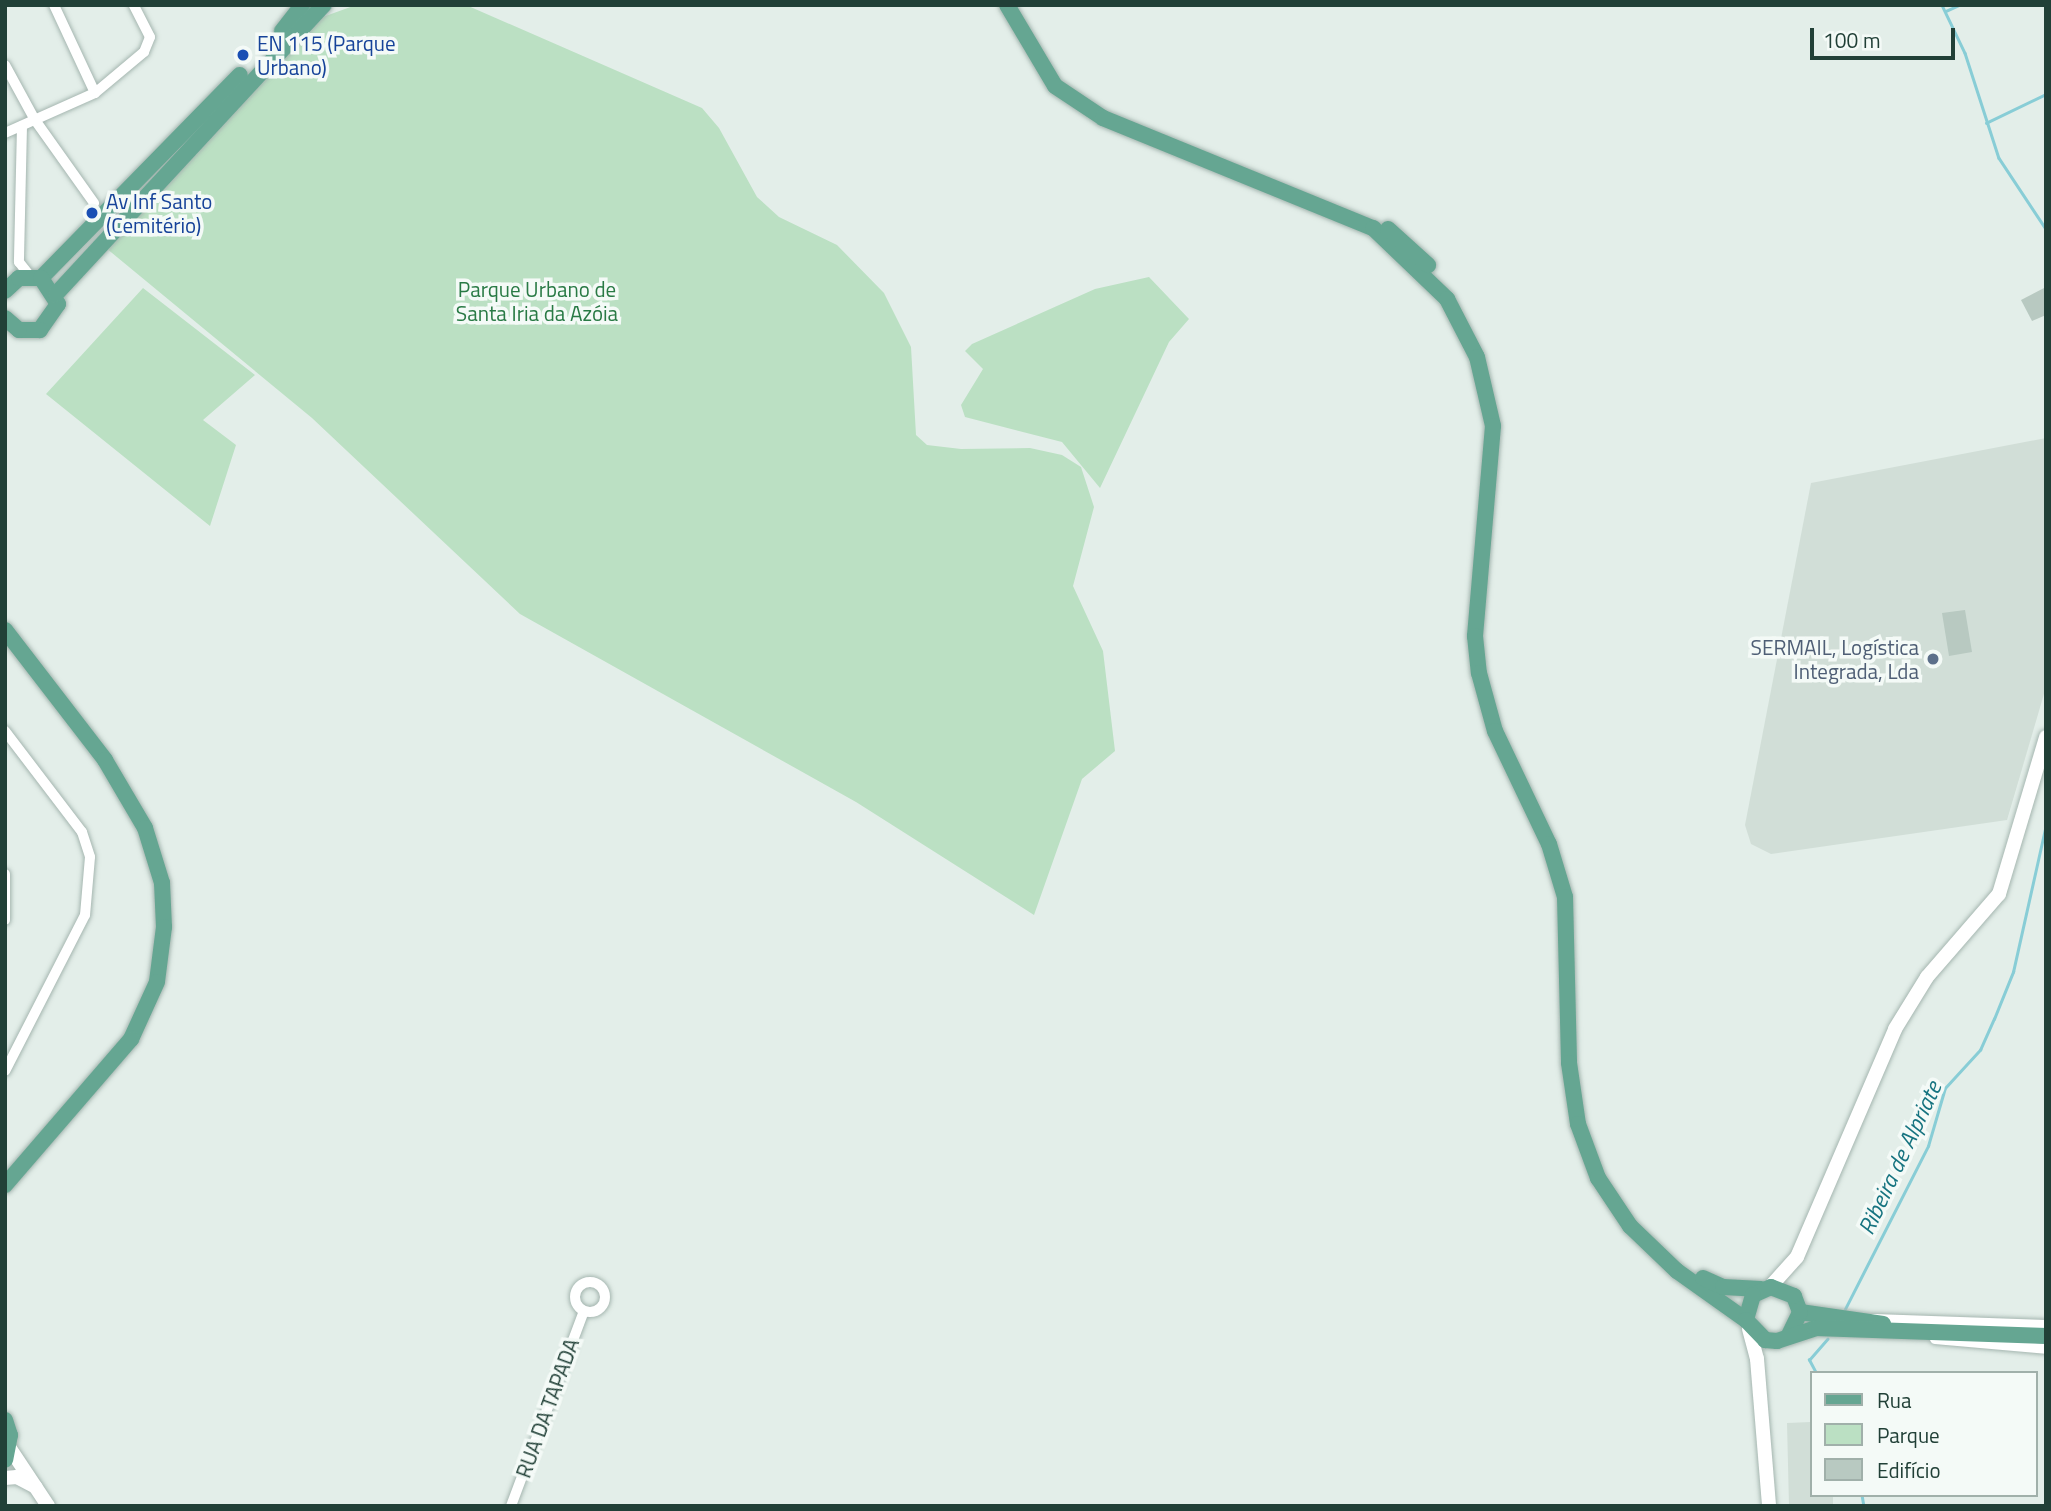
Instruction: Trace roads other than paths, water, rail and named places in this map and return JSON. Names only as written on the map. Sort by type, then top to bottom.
[{"type":"main road","points":[[5,291],[24,277],[302,5]]},
{"type":"main road","points":[[56,294],[324,5]]},
{"type":"main road","points":[[1007,5],[1055,86],[1084,105],[1171,148],[1270,182],[1373,228],[1447,299],[1477,357],[1493,426],[1475,636],[1479,673],[1495,731],[1549,844],[1565,897],[1569,1063],[1578,1124],[1614,1205],[1679,1267],[1765,1340],[1783,1338],[1816,1328],[1862,1325],[2046,1336]]},
{"type":"main road","points":[[1017,5],[1045,58],[1096,110],[1164,141],[1266,170],[1367,214],[1409,245],[1445,284],[1479,343],[1496,402],[1502,463],[1484,637],[1488,673],[1503,728],[1557,842],[1572,895],[1577,1062],[1586,1123],[1621,1199],[1679,1267],[1723,1287],[1766,1288],[1797,1304],[1862,1325]]},
{"type":"main road","points":[[24,277],[56,294]]},
{"type":"main road","points":[[5,318],[12,335],[40,330],[49,324],[58,304],[56,294]]},
{"type":"main road","points":[[5,630],[105,761],[145,828],[162,883],[164,927],[157,982],[131,1039],[5,1185]]},
{"type":"main road","points":[[1747,1324],[1747,1302],[1766,1288]]},
{"type":"main road","points":[[1783,1338],[1797,1304]]},
{"type":"main road","points":[[5,1420],[7,1453]]},
{"type":"street","points":[[54,5],[95,93]]},
{"type":"street","points":[[5,133],[95,93],[149,44],[134,5]]},
{"type":"street","points":[[5,65],[35,120],[94,203]]},
{"type":"street","points":[[22,126],[19,262],[24,277]]},
{"type":"street","points":[[5,731],[82,832],[90,857],[85,915],[5,1071]]},
{"type":"street","points":[[1766,1288],[1797,1257],[1895,1029],[1927,977],[2000,894],[2046,737]]},
{"type":"street","points":[[5,874],[5,920]]},
{"type":"street","points":[[1797,1257],[1797,1304]]},
{"type":"street","name":"RUA DA TAPADA","points":[[511,1506],[584,1311]]},
{"type":"street","points":[[1862,1325],[1942,1317],[2046,1325]]},
{"type":"street","points":[[1747,1324],[1759,1374],[1769,1506]]},
{"type":"street","points":[[1862,1325],[2046,1349]]},
{"type":"street","points":[[1759,1374],[1783,1338]]},
{"type":"street","points":[[7,1453],[41,1490],[48,1506]]},
{"type":"street","points":[[5,1478],[17,1477],[41,1490]]},
{"type":"waterway","name":"Ribeira de Alpriate","points":[[1942,5],[1965,53],[1999,158],[2046,229]]},
{"type":"waterway","points":[[1946,11],[1959,5]]},
{"type":"waterway","points":[[1986,123],[2046,94]]},
{"type":"waterway","name":"Ribeira de Alpriate","points":[[1845,1309],[1928,1146],[1945,1088],[1980,1050],[1994,1019],[2013,972],[2046,824]]},
{"type":"waterway","name":"Ribeira de Alpriate","points":[[1815,1371],[1809,1360],[1827,1339]]},
{"type":"waterway","name":"Ribeira de Alpriate","points":[[1862,1497],[1864,1506]]},
{"type":"place","name":"EN 115 (Parque Urbano)","points":[[243,55]]},
{"type":"place","name":"Av Inf Santo (Cemitério)","points":[[92,213]]},
{"type":"place","name":"SERMAIL, Logística Integrada, Lda","points":[[1933,659]]},
{"type":"park label","name":"Parque Urbano de Santa Iria da Azóia","points":[[537,301]]}]
